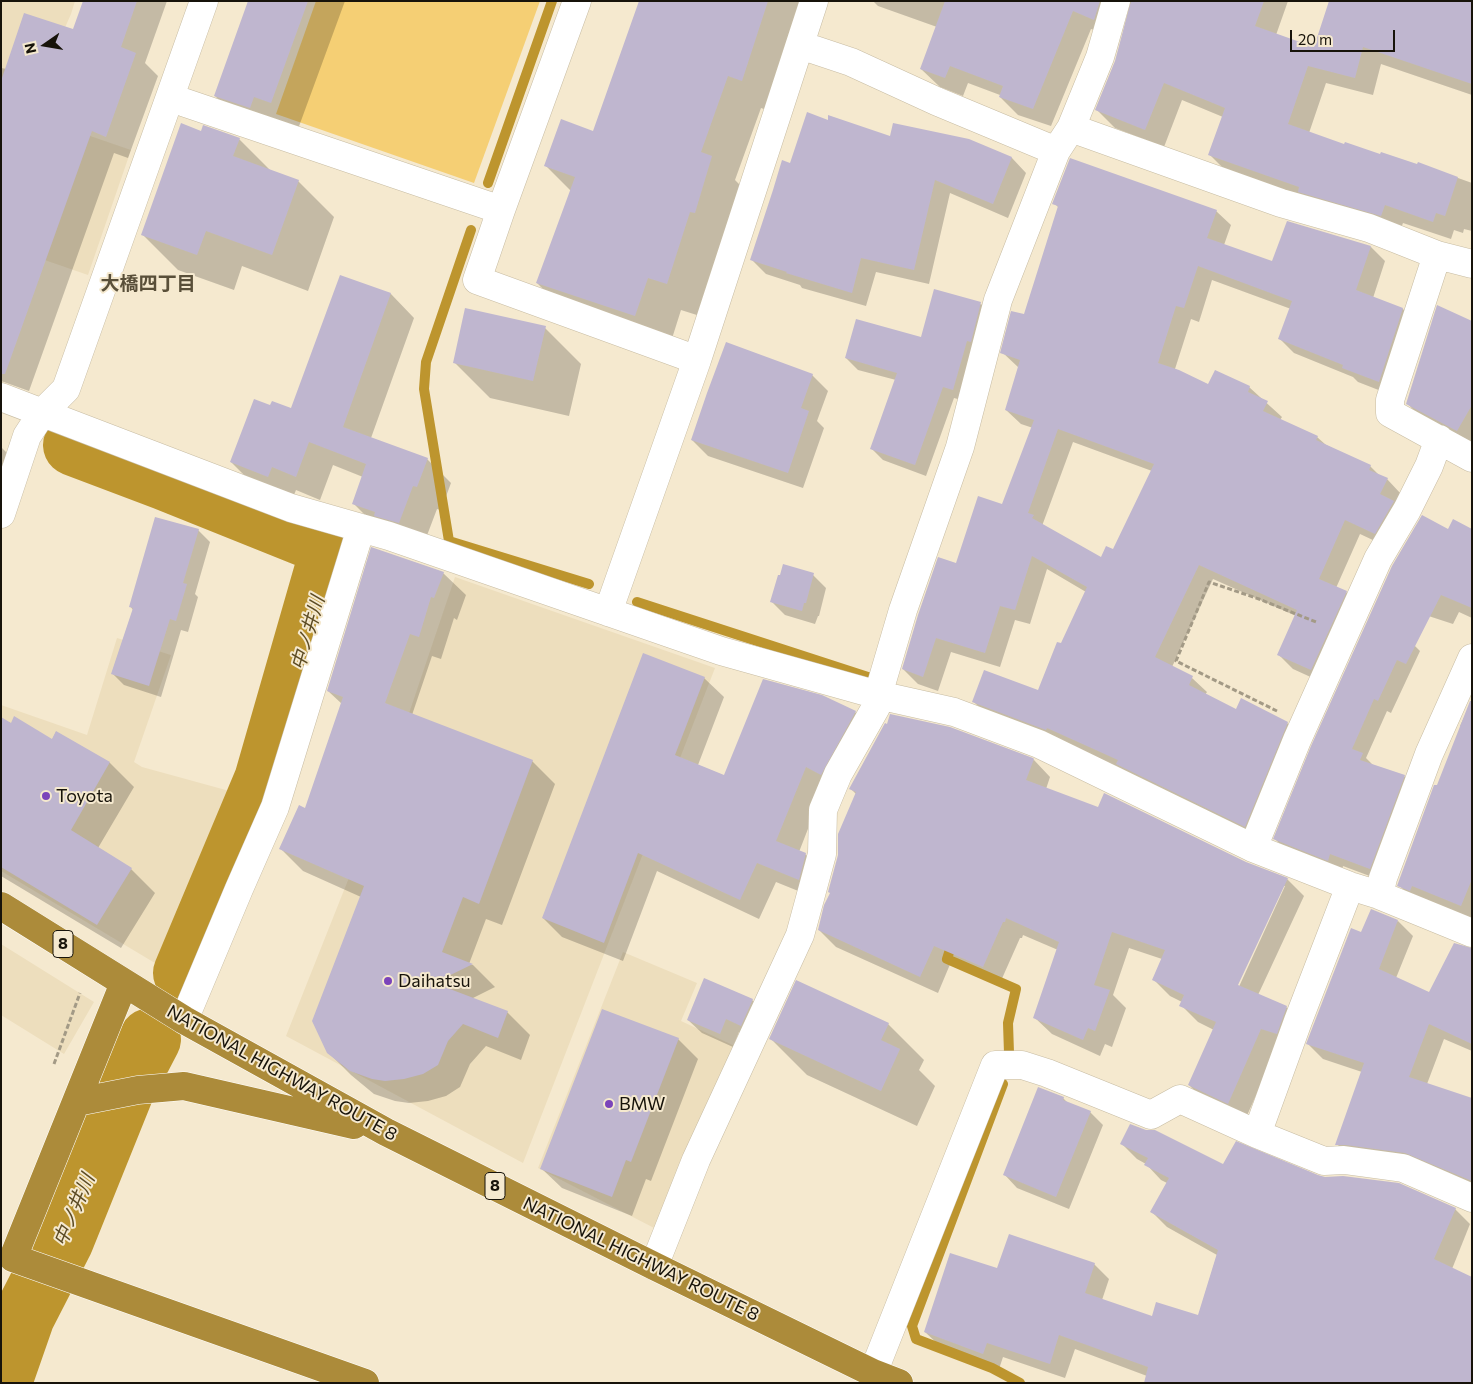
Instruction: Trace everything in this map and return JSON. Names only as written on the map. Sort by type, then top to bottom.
[{"type":"highway","name":"NATIONAL HIGHWAY ROUTE 8","points":[[1,906],[184,1020],[386,1132],[654,1266],[873,1373],[899,1383]]},
{"type":"highway","points":[[124,983],[76,1102],[7,1256],[365,1383]]},
{"type":"highway","name":"8","points":[[76,1102],[138,1090],[184,1086],[386,1132]]},
{"type":"street","points":[[1,514],[27,436],[42,413],[66,389],[204,1]]},
{"type":"street","points":[[577,1],[477,280],[697,360]]},
{"type":"street","points":[[608,612],[697,360],[814,1]]},
{"type":"street","points":[[654,1266],[696,1160],[800,935],[822,854],[823,810],[838,774],[876,708],[878,695],[903,610],[960,447],[998,300],[1056,151],[1071,128],[1100,57],[1116,1]]},
{"type":"street","points":[[800,45],[852,62],[936,101],[1056,151]]},
{"type":"street","points":[[171,98],[501,210]]},
{"type":"street","points":[[1071,128],[1281,203],[1369,228],[1437,255],[1472,264]]},
{"type":"street","points":[[1437,255],[1390,400],[1390,413],[1472,458]]},
{"type":"street","points":[[1,397],[291,508],[389,536],[721,651],[878,695],[954,712],[1039,744],[1253,848],[1350,886],[1379,895],[1472,934]]},
{"type":"street","points":[[1253,848],[1304,724],[1378,558],[1407,510],[1429,466],[1439,439]]},
{"type":"street","points":[[184,1020],[275,807],[361,528]]},
{"type":"street","points":[[1379,895],[1382,878],[1428,754],[1472,658]]},
{"type":"street","points":[[1257,1134],[1350,886]]},
{"type":"street","points":[[873,1373],[995,1065],[1022,1065],[1151,1115],[1180,1099],[1257,1134],[1324,1161],[1344,1160],[1404,1168],[1472,1198]]},
{"type":"path","points":[[1304,724],[1176,661],[1209,582],[1259,599],[1344,633]]},
{"type":"shaded area","points":[[1,1],[75,1],[47,68],[38,118],[131,150],[88,275],[1,245]]},
{"type":"shaded area","points":[[316,1],[540,1],[474,183],[276,114]]},
{"type":"shaded area","points":[[455,577],[715,668],[523,1163],[286,1036],[354,865],[402,734]]},
{"type":"shaded area","points":[[117,638],[171,655],[134,762],[142,767],[244,795],[165,969],[1,871],[1,705],[87,735]]},
{"type":"shaded area","points":[[1,944],[94,1002],[64,1054],[1,1015]]},
{"type":"shaded area","points":[[623,952],[697,983],[681,1021],[737,1047],[658,1230],[538,1168]]},
{"type":"building","points":[[83,1],[137,1],[121,47],[136,53],[106,137],[92,131],[5,374],[1,374],[1,81],[24,13],[73,29]]},
{"type":"building","points":[[248,1],[308,1],[271,103],[254,97],[250,108],[214,96]]},
{"type":"building","points":[[639,1],[768,1],[742,81],[728,76],[701,152],[712,156],[695,213],[690,212],[667,284],[648,278],[635,316],[536,283],[575,177],[544,166],[561,119],[593,131]]},
{"type":"building","points":[[945,1],[1100,1],[1094,20],[1073,11],[1033,109],[999,97],[1003,86],[950,66],[945,78],[920,69]]},
{"type":"building","points":[[1131,1],[1264,1],[1255,26],[1314,47],[1329,1],[1472,1],[1472,84],[1363,47],[1355,78],[1308,66],[1288,124],[1344,144],[1345,142],[1417,164],[1418,162],[1458,177],[1445,216],[1436,213],[1433,222],[1385,205],[1381,216],[1298,192],[1299,187],[1208,155],[1225,108],[1164,83],[1145,130],[1095,110],[1115,61]]},
{"type":"building","points":[[807,112],[828,120],[828,115],[890,136],[893,123],[969,139],[1012,157],[993,204],[935,180],[914,270],[861,258],[852,293],[750,260],[782,160],[790,163]]},
{"type":"building","points":[[181,123],[201,131],[203,125],[240,138],[233,156],[299,180],[272,255],[206,231],[197,255],[141,235]]},
{"type":"building","points":[[1070,158],[1217,210],[1207,238],[1272,261],[1287,221],[1371,246],[1356,290],[1403,308],[1379,382],[1342,368],[1343,365],[1278,339],[1292,301],[1198,266],[1184,308],[1176,306],[1158,363],[1179,370],[1208,384],[1215,370],[1250,386],[1248,392],[1268,401],[1263,411],[1318,436],[1316,440],[1371,465],[1369,470],[1388,478],[1380,494],[1394,501],[1375,534],[1345,520],[1319,579],[1347,591],[1311,670],[1277,655],[1297,610],[1199,565],[1155,657],[1193,676],[1189,685],[1236,709],[1241,698],[1288,722],[1245,827],[1116,764],[1118,760],[1047,728],[1046,730],[972,702],[984,670],[1038,690],[1057,642],[1061,643],[1087,587],[1032,556],[1015,610],[1000,606],[985,653],[936,638],[923,677],[902,669],[938,557],[956,563],[978,496],[1002,504],[1034,420],[1005,410],[1020,360],[1000,353],[1011,311],[1024,314],[1058,206],[1052,204]],"holes":[[[1058,429],[1154,464],[1113,549],[1106,546],[1101,557],[1032,518],[1034,515],[1028,513]]]},
{"type":"building","points":[[340,275],[391,293],[343,427],[428,458],[417,487],[413,486],[399,523],[374,516],[375,512],[352,504],[366,464],[309,442],[296,477],[272,467],[268,477],[230,462],[254,399],[270,405],[272,401],[291,408]]},
{"type":"building","points":[[934,289],[981,302],[971,342],[967,341],[953,390],[943,387],[915,465],[870,449],[897,373],[845,358],[856,319],[921,337]]},
{"type":"building","points":[[1437,305],[1472,321],[1472,405],[1457,431],[1406,404]]},
{"type":"building","points":[[465,308],[546,326],[533,381],[453,363]]},
{"type":"building","points":[[726,342],[813,374],[801,408],[809,411],[788,473],[691,440]]},
{"type":"building","points":[[1422,515],[1448,529],[1453,519],[1472,529],[1472,608],[1441,595],[1406,664],[1397,660],[1378,701],[1374,699],[1352,749],[1363,753],[1360,760],[1405,775],[1370,869],[1330,854],[1328,861],[1273,839],[1311,746],[1392,566]]},
{"type":"building","points":[[155,517],[199,529],[183,583],[187,584],[176,621],[170,619],[149,686],[111,674],[133,608],[129,607]]},
{"type":"building","points":[[371,547],[444,572],[434,598],[431,597],[419,637],[410,634],[385,703],[533,760],[479,904],[463,897],[442,952],[473,964],[434,983],[508,1011],[498,1038],[463,1024],[448,1041],[438,1065],[423,1074],[385,1081],[372,1079],[350,1071],[327,1053],[312,1021],[364,886],[279,849],[299,805],[305,808],[343,697],[327,691]]},
{"type":"building","points":[[783,564],[814,573],[802,611],[770,602]]},
{"type":"building","points":[[643,653],[705,677],[675,755],[724,775],[763,679],[822,695],[856,711],[821,775],[806,767],[776,841],[806,853],[799,880],[757,863],[740,900],[638,853],[604,943],[542,918]]},
{"type":"building","points":[[1470,701],[1472,701],[1472,879],[1461,906],[1412,886],[1410,891],[1397,886],[1434,785],[1437,785]]},
{"type":"building","points":[[890,714],[950,727],[1033,758],[1026,780],[1098,807],[1104,793],[1246,862],[1288,878],[1238,985],[1287,1006],[1277,1034],[1261,1029],[1228,1104],[1188,1085],[1216,1022],[1179,1006],[1184,995],[1152,980],[1165,950],[1112,932],[1094,985],[1110,990],[1095,1031],[1088,1028],[1083,1040],[1033,1018],[1059,942],[1006,918],[983,967],[934,946],[920,977],[818,930],[824,905],[830,893],[828,892],[838,855],[838,834],[856,792],[849,789],[885,723],[887,724]]},
{"type":"building","name":"Toyota","points":[[14,716],[52,739],[56,731],[110,762],[71,830],[132,868],[97,925],[1,867],[1,717],[11,723]]},
{"type":"building","points":[[1371,909],[1398,920],[1379,969],[1429,992],[1454,943],[1472,948],[1472,1044],[1429,1024],[1409,1077],[1472,1098],[1472,1181],[1405,1153],[1335,1145],[1364,1063],[1306,1044],[1351,928],[1361,932]]},
{"type":"building","points":[[704,978],[753,999],[741,1026],[726,1019],[720,1034],[687,1020]]},
{"type":"building","points":[[796,980],[889,1023],[881,1040],[900,1049],[881,1091],[769,1039]]},
{"type":"building","name":"BMW","points":[[602,1009],[679,1038],[631,1162],[626,1160],[612,1197],[540,1169]]},
{"type":"building","points":[[1038,1087],[1064,1097],[1063,1100],[1091,1111],[1056,1197],[1003,1175]]},
{"type":"building","points":[[1130,1124],[1146,1130],[1155,1130],[1223,1164],[1236,1141],[1318,1175],[1399,1183],[1456,1208],[1434,1259],[1472,1277],[1472,1383],[1144,1383],[1148,1367],[1059,1335],[1050,1364],[987,1343],[983,1354],[924,1332],[950,1253],[997,1268],[1009,1234],[1095,1263],[1085,1293],[1152,1316],[1156,1302],[1198,1315],[1218,1250],[1150,1212],[1169,1178],[1144,1165],[1148,1158],[1120,1144]]},
{"type":"waterway","points":[[488,183],[552,1]]},
{"type":"waterway","points":[[471,230],[426,362],[424,389],[449,541],[589,584]]},
{"type":"waterway","name":"中ノ井川","points":[[74,445],[321,542],[330,554],[265,780],[184,973]]},
{"type":"waterway","points":[[637,602],[871,678]]},
{"type":"waterway","points":[[953,940],[947,959],[1016,989],[1008,1023],[1009,1053]]},
{"type":"waterway","name":"中ノ井川","points":[[1,1382],[24,1316],[63,1240],[123,1091],[150,1039]]},
{"type":"waterway","points":[[1003,1084],[912,1326],[916,1339],[992,1368],[1020,1383]]},
{"type":"place","name":"Toyota","points":[[46,796]]},
{"type":"place","name":"Daihatsu","points":[[388,981]]},
{"type":"place","name":"BMW","points":[[609,1104]]},
{"type":"district","name":"大橋四丁目","points":[[148,284]]}]
